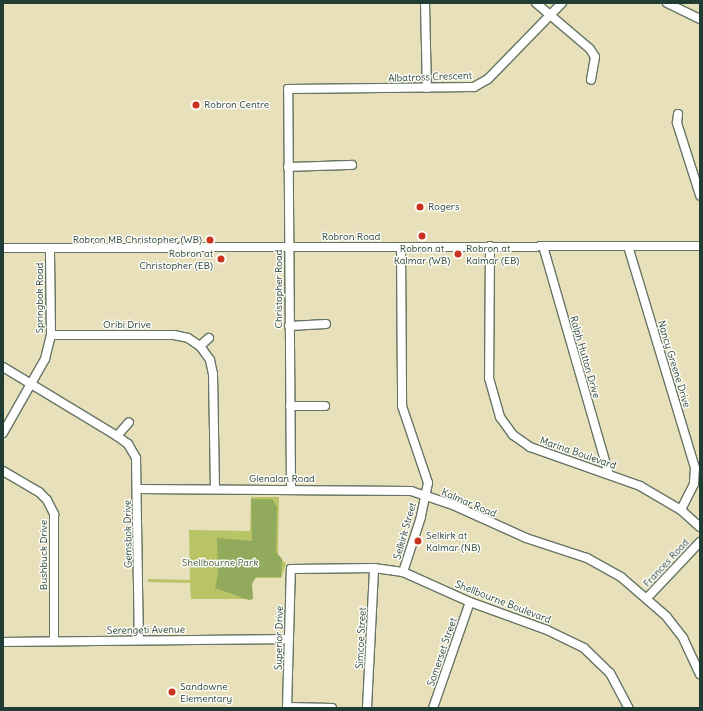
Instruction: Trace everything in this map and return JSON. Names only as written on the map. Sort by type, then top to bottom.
[{"type":"street","points":[[426,3],[427,88]]},
{"type":"street","points":[[536,3],[590,49],[595,57],[591,80]]},
{"type":"street","name":"Albatross Crescent","points":[[288,89],[474,87],[488,79],[562,3]]},
{"type":"street","points":[[667,3],[700,20]]},
{"type":"street","name":"Christopher Road","points":[[288,89],[291,488]]},
{"type":"street","points":[[678,114],[677,123],[700,195]]},
{"type":"street","points":[[288,167],[352,165]]},
{"type":"street","name":"Marina Boulevard","points":[[490,246],[489,378],[500,417],[513,435],[530,447],[640,486],[681,510],[700,527]]},
{"type":"street","name":"Ralph Hutton Drive","points":[[543,246],[609,474]]},
{"type":"street","name":"Nancy Greene Drive","points":[[628,246],[695,468],[694,484],[681,510]]},
{"type":"street","name":"Robron Road","points":[[3,248],[700,246]]},
{"type":"street","name":"Kalmar Road","points":[[401,247],[402,406],[428,483],[425,496],[453,505],[526,538],[586,558],[621,577],[666,616],[683,638],[700,674]]},
{"type":"street","name":"Springbok Road","points":[[3,433],[45,359],[51,336],[50,248]]},
{"type":"street","points":[[290,326],[326,324]]},
{"type":"street","name":"Oribi Drive","points":[[51,336],[174,335],[188,338],[200,346],[210,360],[213,374],[215,489]]},
{"type":"street","points":[[200,346],[208,338]]},
{"type":"street","name":"Gemsbok Drive","points":[[3,368],[30,386],[117,436],[128,444],[136,458],[138,489],[139,640]]},
{"type":"street","points":[[290,406],[325,406]]},
{"type":"street","points":[[117,436],[129,422]]},
{"type":"street","name":"Bushbuck Drive","points":[[3,471],[39,492],[47,500],[54,514],[54,641]]},
{"type":"street","name":"Glenalan Road","points":[[138,489],[291,488],[411,491],[425,496]]},
{"type":"street","name":"Selkirk Street","points":[[404,572],[425,496]]},
{"type":"street","name":"Frances Road","points":[[647,598],[700,542]]},
{"type":"street","name":"Shellbourne Boulevard","points":[[291,569],[374,568],[404,572],[470,602],[547,630],[584,648],[610,674],[629,708]]},
{"type":"street","name":"Simcoe Street","points":[[367,708],[374,568]]},
{"type":"street","name":"Superior Drive","points":[[287,708],[291,569]]},
{"type":"street","name":"Somerset Street","points":[[433,708],[470,602]]},
{"type":"street","name":"Serengeti Avenue","points":[[3,642],[289,639]]},
{"type":"street","points":[[287,708],[332,708]]},
{"type":"green space","name":"Shellbourne Park","points":[[251,497],[279,497],[278,555],[286,564],[281,578],[249,578],[248,599],[191,599],[190,583],[148,582],[148,579],[190,580],[189,530],[250,531]]},
{"type":"green space","points":[[251,499],[272,499],[277,507],[276,552],[282,559],[281,577],[256,577],[252,584],[253,599],[249,600],[215,588],[218,575],[217,538],[252,541]]},
{"type":"place","name":"Robron Centre","points":[[196,105]]},
{"type":"place","name":"Rogers","points":[[420,207]]},
{"type":"place","name":"Robron at Kalmar (WB)","points":[[422,236]]},
{"type":"place","name":"Robron MB Christopher (WB)","points":[[210,240]]},
{"type":"place","name":"Robron at Kalmar (EB)","points":[[458,254]]},
{"type":"place","name":"Robron at Christopher (EB)","points":[[221,259]]},
{"type":"place","name":"Selkirk at Kalmar (NB)","points":[[418,541]]},
{"type":"place","name":"Sandowne Elementary","points":[[172,692]]}]
